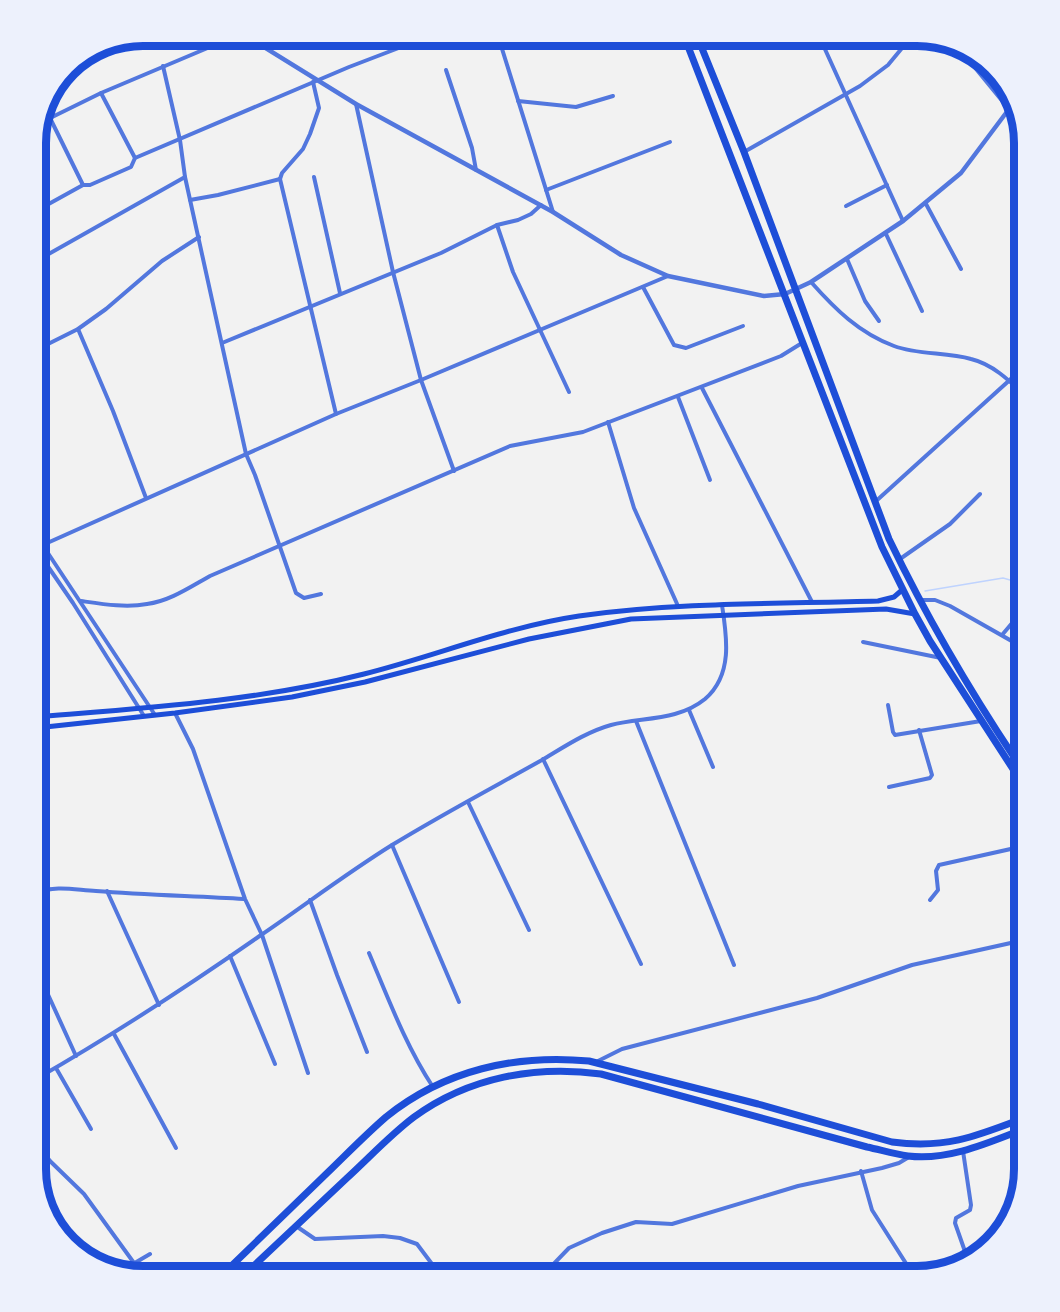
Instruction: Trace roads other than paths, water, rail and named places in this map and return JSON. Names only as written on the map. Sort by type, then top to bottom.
[{"type":"highway","points":[[688,47],[866,508],[902,590],[942,659],[1014,771]]},
{"type":"highway","points":[[701,47],[744,152],[874,502],[899,559],[919,600],[1014,757]]},
{"type":"highway","points":[[231,1266],[380,1123],[433,1088],[472,1070],[498,1064],[566,1059],[594,1062],[758,1104],[892,1142],[935,1145],[962,1141],[1014,1122]]},
{"type":"highway","points":[[254,1266],[414,1117],[454,1093],[514,1074],[575,1070],[601,1074],[867,1147],[910,1156],[963,1151],[1014,1133]]},
{"type":"main road","points":[[46,716],[150,707],[291,689],[363,674],[526,627],[578,616],[678,606],[878,601],[894,597],[902,590]]},
{"type":"main road","points":[[46,727],[292,697],[345,686],[529,639],[631,619],[886,609],[915,614]]},
{"type":"street","points":[[83,185],[51,118],[101,93],[212,46]]},
{"type":"street","points":[[262,46],[315,81],[541,205],[621,255],[668,276],[764,296],[785,294],[811,282],[886,234],[926,204],[961,172],[1007,110]]},
{"type":"street","points":[[47,205],[83,185],[90,185],[131,167],[135,158],[315,81],[404,46]]},
{"type":"street","points":[[501,46],[553,212]]},
{"type":"street","points":[[824,47],[903,221]]},
{"type":"street","points":[[744,152],[846,94],[888,65],[903,47]]},
{"type":"street","points":[[972,64],[1004,100]]},
{"type":"street","points":[[164,66],[180,140],[185,177],[246,454],[296,593],[304,598],[321,594]]},
{"type":"street","points":[[446,70],[472,148],[476,170]]},
{"type":"street","points":[[315,81],[319,108],[314,124],[303,149],[282,173],[280,180],[336,414]]},
{"type":"street","points":[[101,93],[135,158]]},
{"type":"street","points":[[518,101],[576,107],[613,96]]},
{"type":"street","points":[[356,104],[393,272],[421,380],[454,471]]},
{"type":"street","points":[[546,190],[670,142]]},
{"type":"street","points":[[47,255],[185,177]]},
{"type":"street","points":[[314,177],[340,293]]},
{"type":"street","points":[[190,200],[280,180]]},
{"type":"street","points":[[846,206],[886,185]]},
{"type":"street","points":[[926,204],[961,269]]},
{"type":"street","points":[[222,343],[441,253],[497,225],[519,220],[531,214],[541,205]]},
{"type":"street","points":[[497,225],[513,272],[569,392]]},
{"type":"street","points":[[886,234],[922,311]]},
{"type":"street","points":[[47,345],[78,329],[106,309],[162,261],[199,237]]},
{"type":"street","points":[[847,259],[865,301],[879,321]]},
{"type":"street","points":[[47,543],[336,414],[668,276]]},
{"type":"street","points":[[811,282],[837,312],[863,331],[894,347],[972,359],[986,365],[1014,384]]},
{"type":"street","points":[[643,287],[674,345],[680,348],[686,348],[743,326]]},
{"type":"street","points":[[78,329],[146,498]]},
{"type":"street","points":[[81,601],[148,604],[175,595],[210,576],[510,446],[583,432],[781,356],[803,342]]},
{"type":"street","points":[[874,502],[1014,376]]},
{"type":"street","points":[[702,388],[812,603]]},
{"type":"street","points":[[678,397],[710,480]]},
{"type":"street","points":[[608,422],[634,508],[678,606]]},
{"type":"street","points":[[899,559],[950,524],[980,494]]},
{"type":"street","points":[[47,550],[155,715]]},
{"type":"street","points":[[47,564],[144,716]]},
{"type":"street","points":[[919,600],[935,600],[951,606],[1014,642]]},
{"type":"street","points":[[46,1069],[48,1073],[159,1005],[392,844],[543,759],[598,730],[636,721],[667,717],[689,710],[707,698],[719,680],[727,657],[727,636],[722,605]]},
{"type":"street","points":[[1002,635],[1014,621]]},
{"type":"street","points":[[863,642],[942,659]]},
{"type":"street","points":[[888,705],[892,732],[895,735],[982,721]]},
{"type":"street","points":[[689,710],[713,767]]},
{"type":"street","points":[[175,713],[193,749],[245,899],[262,935],[308,1073]]},
{"type":"street","points":[[636,721],[734,965]]},
{"type":"street","points":[[889,787],[930,778],[932,775],[919,730]]},
{"type":"street","points":[[543,759],[641,964]]},
{"type":"street","points":[[468,802],[529,930]]},
{"type":"street","points":[[392,844],[459,1002]]},
{"type":"street","points":[[930,900],[938,890],[936,872],[939,865],[1014,848]]},
{"type":"street","points":[[46,884],[49,889],[245,899]]},
{"type":"street","points":[[107,891],[159,1005]]},
{"type":"street","points":[[310,900],[368,1052]]},
{"type":"street","points":[[594,1062],[622,1049],[817,998],[912,964],[1014,942]]},
{"type":"street","points":[[369,953],[390,1004],[433,1088]]},
{"type":"street","points":[[231,956],[275,1064]]},
{"type":"street","points":[[46,990],[76,1056]]},
{"type":"street","points":[[114,1034],[176,1148]]},
{"type":"street","points":[[56,1068],[91,1129]]},
{"type":"street","points":[[963,1151],[971,1205],[970,1210],[956,1218],[955,1223],[966,1252]]},
{"type":"street","points":[[46,1156],[84,1194],[134,1263]]},
{"type":"street","points":[[552,1266],[569,1248],[602,1233],[636,1222],[672,1224],[798,1186],[899,1163],[910,1156]]},
{"type":"street","points":[[861,1171],[872,1210],[908,1266]]},
{"type":"street","points":[[296,1226],[315,1239],[383,1236],[409,1241],[417,1244],[434,1266]]},
{"type":"street","points":[[131,1265],[150,1254]]},
{"type":"waterway","points":[[925,591],[1003,578],[1014,581]]}]
